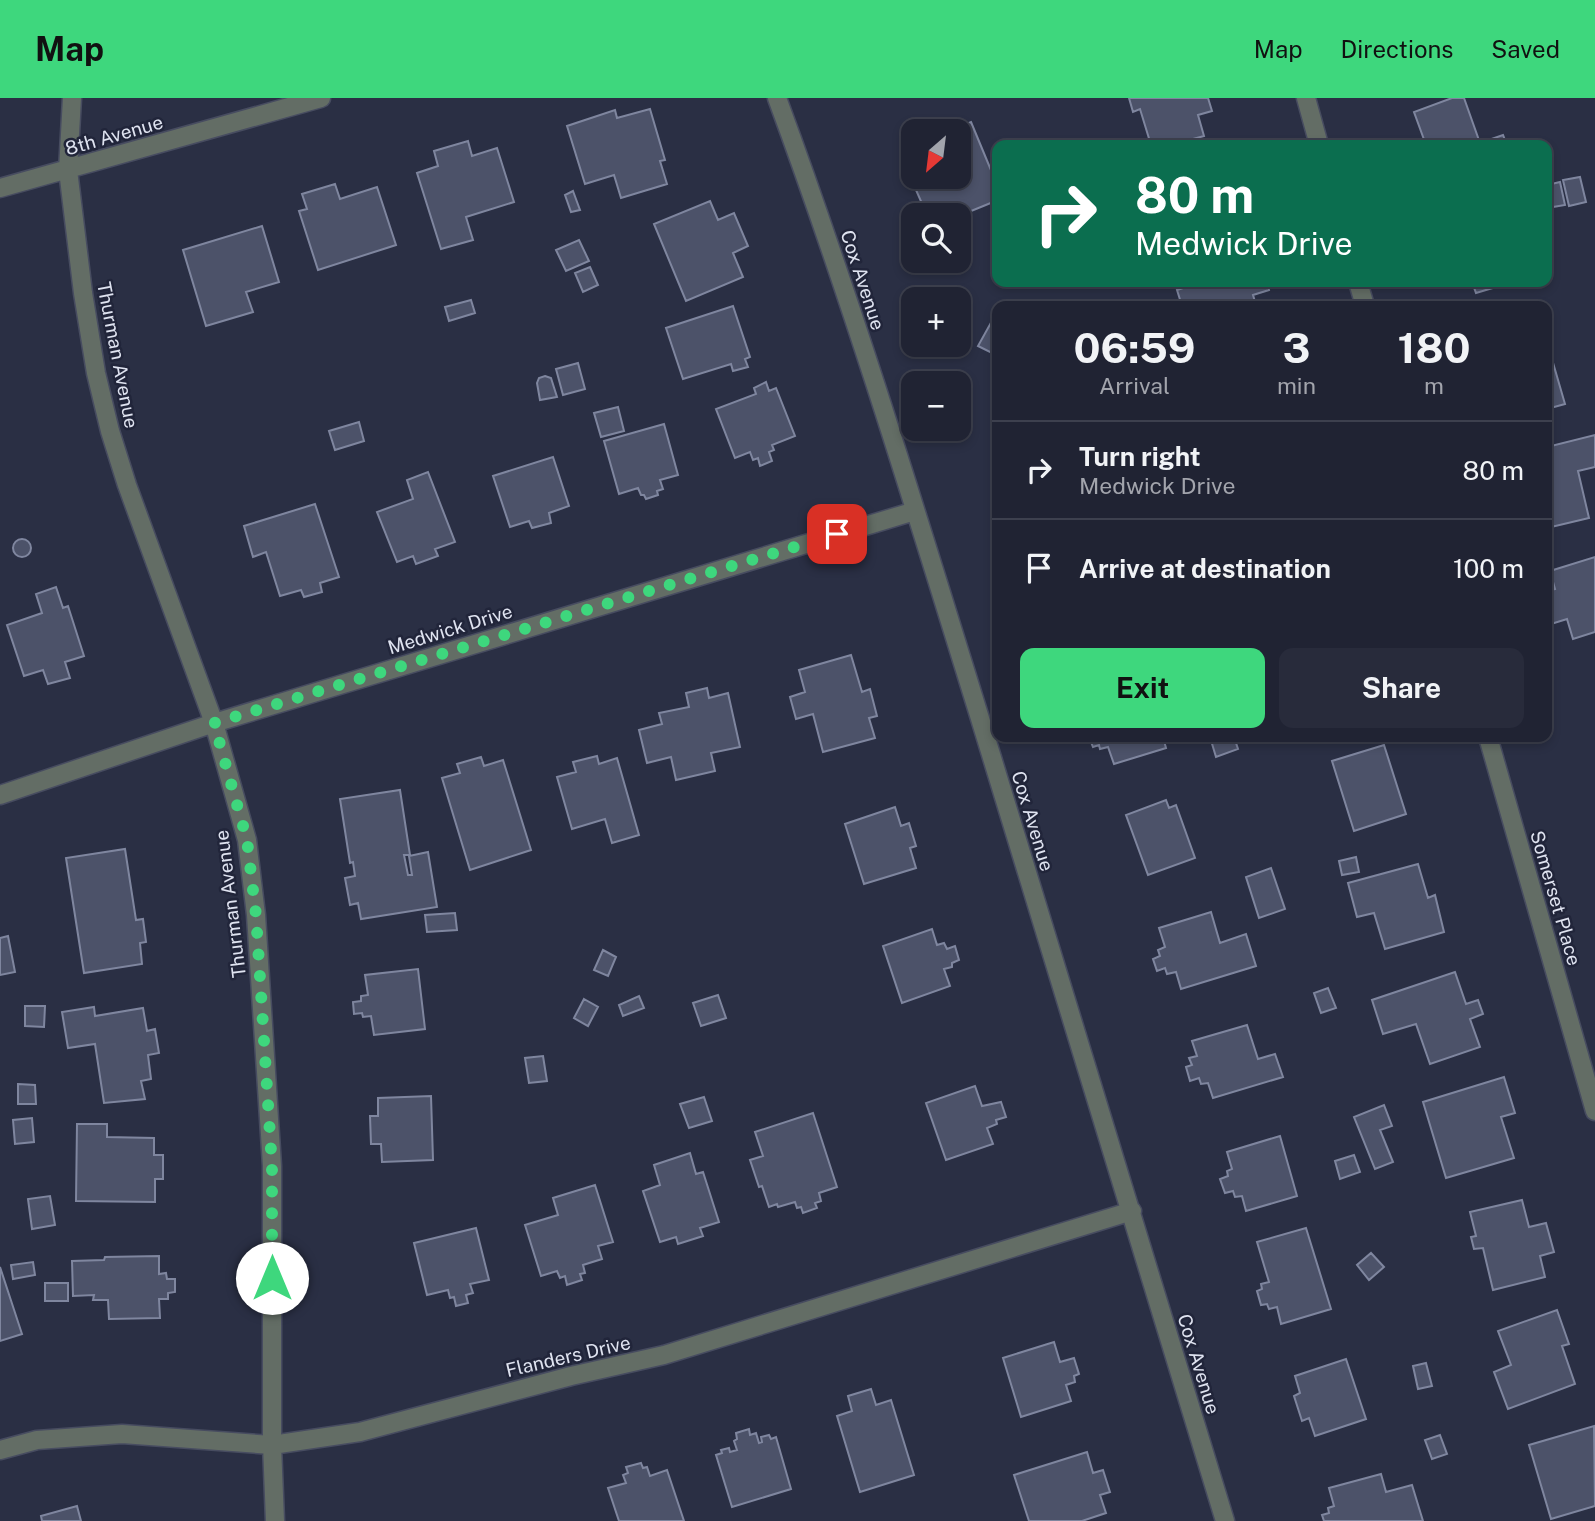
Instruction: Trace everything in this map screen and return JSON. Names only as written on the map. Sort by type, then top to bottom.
[{"type":"street","name":"Thurman Avenue","points":[[72,98],[68,170],[96,373],[110,431],[214,723],[247,840],[256,915],[272,1166],[271,1445],[275,1521]]},
{"type":"street","name":"8th Avenue","points":[[0,188],[321,98]]},
{"type":"street","name":"Cox Avenue","points":[[777,98],[818,209],[915,511],[1225,1521]]},
{"type":"street","points":[[1306,98],[1318,140]]},
{"type":"street","name":"Medwick Drive","points":[[0,795],[214,723],[915,511]]},
{"type":"street","name":"Somerset Place","points":[[1489,742],[1595,1111]]},
{"type":"street","name":"Flanders Drive","points":[[0,1450],[37,1440],[122,1434],[271,1445],[360,1432],[571,1376],[664,1355],[1132,1211]]},
{"type":"building","points":[[1129,98],[1208,98],[1212,111],[1198,115],[1204,136],[1189,140],[1149,140],[1140,109],[1133,112]]},
{"type":"building","points":[[1452,98],[1464,98],[1479,140],[1424,140],[1414,112]]},
{"type":"building","points":[[650,109],[665,160],[660,161],[667,184],[621,198],[614,175],[585,184],[567,126],[615,110],[617,118]]},
{"type":"building","points":[[971,122],[992,173],[992,202],[971,211],[971,203],[922,203],[916,190],[971,189]]},
{"type":"building","points":[[1503,135],[1505,140],[1489,140]]},
{"type":"building","points":[[468,141],[472,156],[497,148],[514,202],[466,217],[473,240],[441,249],[417,173],[438,166],[434,151]]},
{"type":"building","points":[[1580,177],[1586,202],[1569,206],[1563,180]]},
{"type":"building","points":[[1560,182],[1565,205],[1552,207],[1552,184]]},
{"type":"building","points":[[335,184],[340,199],[377,187],[396,245],[318,270],[299,211],[307,209],[302,194]]},
{"type":"building","points":[[573,191],[580,210],[571,212],[565,195]]},
{"type":"building","points":[[710,201],[718,220],[734,213],[748,246],[733,253],[743,277],[686,301],[654,224]]},
{"type":"building","points":[[262,226],[279,282],[246,292],[253,312],[206,326],[183,250]]},
{"type":"building","points":[[579,240],[589,261],[566,271],[556,250]]},
{"type":"building","points":[[590,267],[598,285],[583,292],[575,273]]},
{"type":"building","points":[[1186,287],[1268,287],[1269,290],[1253,295],[1255,301],[1180,301],[1177,290]]},
{"type":"building","points":[[1474,287],[1496,287],[1476,293]]},
{"type":"building","points":[[471,300],[475,313],[449,321],[445,307]]},
{"type":"building","points":[[733,306],[750,357],[745,359],[748,367],[733,371],[731,364],[683,379],[666,328]]},
{"type":"building","points":[[992,321],[992,353],[978,346]]},
{"type":"building","points":[[1552,359],[1565,404],[1552,408]]},
{"type":"building","points":[[578,363],[585,389],[563,395],[556,369]]},
{"type":"building","points":[[539,378],[551,378],[557,397],[540,400],[537,383]]},
{"type":"building","points":[[766,382],[769,391],[776,388],[795,436],[772,445],[774,450],[769,452],[772,461],[760,466],[758,458],[753,460],[750,452],[735,458],[716,409],[756,394],[754,388]]},
{"type":"building","points":[[618,407],[624,431],[601,437],[594,413]]},
{"type":"building","points":[[359,422],[364,441],[335,450],[329,431]]},
{"type":"building","points":[[664,424],[678,475],[660,480],[663,489],[657,491],[658,495],[646,499],[638,488],[619,494],[604,441]]},
{"type":"building","points":[[1595,435],[1595,467],[1578,471],[1589,518],[1552,527],[1552,446]]},
{"type":"building","points":[[553,457],[569,506],[549,513],[551,523],[532,528],[529,521],[510,527],[493,476]]},
{"type":"building","points":[[428,472],[455,542],[435,549],[438,556],[416,564],[413,556],[397,562],[377,512],[413,499],[407,480]]},
{"type":"building","points":[[315,504],[339,577],[320,583],[322,592],[304,597],[301,590],[280,596],[266,552],[253,557],[244,526]]},
{"type":"building","points":[[22,539],[28,542],[31,548],[28,554],[22,557],[16,554],[13,548],[16,542]]},
{"type":"building","points":[[1595,557],[1595,632],[1573,639],[1567,619],[1552,624],[1552,590],[1555,589],[1552,570]]},
{"type":"building","points":[[56,587],[63,608],[68,606],[84,656],[65,662],[70,678],[48,684],[43,670],[24,676],[7,625],[42,613],[36,594]]},
{"type":"building","points":[[851,655],[862,692],[870,689],[877,716],[869,718],[875,738],[823,752],[813,714],[796,719],[790,697],[805,692],[799,670]]},
{"type":"building","points":[[707,688],[709,698],[728,693],[740,747],[711,753],[715,771],[676,780],[671,757],[647,763],[639,730],[662,724],[659,713],[689,707],[686,693]]},
{"type":"building","points":[[1091,742],[1164,742],[1166,748],[1114,764],[1108,747],[1093,747]]},
{"type":"building","points":[[1212,742],[1236,742],[1238,749],[1216,757]]},
{"type":"building","points":[[1384,745],[1406,814],[1354,831],[1332,761]]},
{"type":"building","points":[[597,756],[599,764],[617,758],[639,835],[612,843],[605,819],[572,829],[557,777],[576,772],[573,762]]},
{"type":"building","points":[[481,757],[484,766],[503,760],[531,850],[470,870],[442,778],[460,773],[457,764]]},
{"type":"building","points":[[400,790],[410,855],[404,855],[408,875],[412,875],[409,856],[428,852],[437,907],[361,919],[358,903],[350,905],[345,878],[355,876],[353,862],[350,863],[340,799]]},
{"type":"building","points":[[1166,800],[1169,808],[1176,805],[1195,858],[1148,875],[1126,815]]},
{"type":"building","points":[[895,807],[901,826],[909,823],[916,846],[910,848],[916,868],[864,884],[845,824]]},
{"type":"building","points":[[125,849],[136,920],[143,919],[146,942],[140,943],[142,964],[84,973],[66,858]]},
{"type":"building","points":[[1356,857],[1359,872],[1342,875],[1339,861]]},
{"type":"building","points":[[1418,864],[1428,898],[1435,895],[1444,932],[1385,949],[1374,913],[1357,917],[1348,883]]},
{"type":"building","points":[[1271,868],[1285,909],[1259,918],[1246,877]]},
{"type":"building","points":[[1211,912],[1220,943],[1246,934],[1256,966],[1181,989],[1176,972],[1167,974],[1165,968],[1157,971],[1153,959],[1160,956],[1158,950],[1165,947],[1159,928]]},
{"type":"building","points":[[455,913],[457,930],[427,932],[425,915]]},
{"type":"building","points":[[932,929],[937,945],[944,943],[947,949],[955,946],[959,960],[952,963],[952,967],[944,969],[950,986],[902,1003],[883,946]]},
{"type":"building","points":[[8,936],[15,972],[0,975],[0,938]]},
{"type":"building","points":[[603,950],[616,957],[608,976],[594,970]]},
{"type":"building","points":[[418,969],[425,1029],[374,1035],[371,1016],[354,1014],[353,1002],[361,1001],[361,996],[368,995],[365,975]]},
{"type":"building","points":[[1455,972],[1466,1004],[1478,1000],[1483,1014],[1470,1019],[1480,1047],[1430,1064],[1416,1024],[1383,1034],[1372,1000]]},
{"type":"building","points":[[1328,988],[1336,1008],[1321,1013],[1314,993]]},
{"type":"building","points":[[718,995],[726,1018],[701,1026],[693,1003]]},
{"type":"building","points":[[639,996],[644,1008],[623,1016],[619,1005]]},
{"type":"building","points":[[584,999],[598,1007],[588,1026],[574,1018]]},
{"type":"building","points":[[25,1006],[45,1006],[44,1027],[25,1026]]},
{"type":"building","points":[[94,1007],[95,1016],[143,1008],[147,1031],[155,1029],[159,1053],[148,1055],[151,1079],[141,1081],[145,1099],[104,1103],[95,1044],[68,1048],[62,1012]]},
{"type":"building","points":[[1247,1025],[1258,1059],[1275,1054],[1283,1077],[1213,1098],[1208,1083],[1201,1084],[1199,1078],[1190,1081],[1186,1067],[1192,1065],[1189,1058],[1197,1056],[1192,1041]]},
{"type":"building","points":[[543,1056],[547,1081],[529,1083],[525,1058]]},
{"type":"building","points":[[1504,1077],[1515,1113],[1501,1117],[1514,1158],[1446,1178],[1423,1102]]},
{"type":"building","points":[[18,1084],[35,1085],[36,1104],[18,1104]]},
{"type":"building","points":[[975,1086],[982,1106],[1001,1102],[1006,1117],[996,1120],[997,1124],[987,1128],[993,1144],[946,1160],[926,1103]]},
{"type":"building","points":[[431,1096],[433,1160],[382,1162],[381,1144],[371,1144],[370,1116],[378,1116],[378,1098]]},
{"type":"building","points":[[704,1097],[712,1121],[689,1128],[680,1104]]},
{"type":"building","points":[[1384,1105],[1392,1126],[1380,1130],[1393,1162],[1375,1169],[1354,1117]]},
{"type":"building","points":[[813,1113],[837,1187],[819,1193],[821,1201],[815,1203],[817,1208],[803,1213],[795,1202],[769,1207],[750,1160],[763,1156],[755,1132]]},
{"type":"building","points":[[32,1118],[34,1142],[15,1144],[13,1120]]},
{"type":"building","points":[[77,1124],[107,1124],[107,1137],[154,1138],[154,1155],[163,1155],[163,1179],[155,1179],[155,1202],[76,1201]]},
{"type":"building","points":[[1280,1136],[1297,1196],[1246,1211],[1242,1196],[1235,1197],[1233,1191],[1225,1193],[1220,1179],[1228,1176],[1227,1171],[1232,1169],[1227,1152]]},
{"type":"building","points":[[690,1153],[696,1174],[703,1172],[719,1222],[700,1228],[703,1236],[678,1244],[676,1237],[660,1242],[643,1191],[660,1185],[654,1165]]},
{"type":"building","points":[[1354,1155],[1360,1172],[1340,1179],[1335,1161]]},
{"type":"building","points":[[595,1185],[613,1242],[598,1246],[602,1259],[583,1265],[585,1273],[580,1274],[582,1280],[567,1285],[565,1276],[560,1278],[557,1271],[541,1276],[525,1225],[558,1215],[553,1198]]},
{"type":"building","points":[[50,1196],[55,1225],[32,1229],[28,1199]]},
{"type":"building","points":[[1522,1200],[1529,1227],[1546,1223],[1554,1252],[1540,1256],[1545,1277],[1493,1290],[1483,1248],[1474,1249],[1471,1237],[1476,1236],[1470,1212]]},
{"type":"building","points":[[476,1228],[489,1280],[470,1284],[473,1293],[466,1295],[468,1303],[456,1306],[454,1297],[450,1298],[448,1290],[427,1295],[414,1243]]},
{"type":"building","points":[[1306,1228],[1331,1309],[1281,1324],[1277,1307],[1269,1309],[1267,1304],[1261,1305],[1257,1291],[1262,1289],[1261,1284],[1269,1282],[1257,1242]]},
{"type":"building","points":[[1371,1253],[1384,1267],[1369,1280],[1357,1265]]},
{"type":"building","points":[[159,1256],[159,1274],[166,1273],[167,1279],[175,1279],[175,1292],[168,1293],[168,1299],[159,1299],[160,1318],[109,1319],[108,1300],[93,1300],[94,1295],[73,1296],[72,1261]]},
{"type":"building","points":[[33,1262],[35,1275],[13,1279],[11,1265]]},
{"type":"building","points":[[0,1267],[22,1334],[0,1341]]},
{"type":"building","points":[[45,1283],[68,1283],[68,1301],[45,1301]]},
{"type":"building","points":[[1557,1310],[1569,1344],[1562,1346],[1575,1384],[1508,1409],[1494,1372],[1511,1365],[1498,1331]]},
{"type":"building","points":[[1054,1342],[1060,1362],[1074,1358],[1079,1374],[1074,1376],[1075,1382],[1066,1385],[1071,1401],[1021,1417],[1003,1358]]},
{"type":"building","points":[[1346,1359],[1366,1419],[1315,1436],[1309,1418],[1302,1421],[1294,1396],[1300,1393],[1295,1376]]},
{"type":"building","points":[[1426,1363],[1432,1386],[1418,1389],[1413,1366]]},
{"type":"building","points":[[871,1389],[876,1405],[891,1400],[914,1475],[860,1492],[837,1416],[852,1411],[848,1396]]},
{"type":"building","points":[[1594,1426],[1595,1506],[1551,1519],[1529,1445]]},
{"type":"building","points":[[749,1429],[750,1435],[756,1433],[759,1443],[762,1442],[761,1437],[776,1437],[791,1489],[732,1507],[716,1455],[729,1448],[730,1452],[737,1450],[734,1441],[737,1439],[736,1433]]},
{"type":"building","points":[[1440,1435],[1447,1454],[1432,1459],[1425,1440]]},
{"type":"building","points":[[1087,1452],[1093,1473],[1103,1470],[1110,1492],[1100,1495],[1106,1513],[1082,1521],[1029,1521],[1014,1475]]},
{"type":"building","points":[[641,1463],[643,1468],[647,1467],[650,1476],[667,1470],[684,1521],[619,1521],[608,1488],[626,1483],[623,1475],[628,1473],[626,1467]]},
{"type":"building","points":[[1381,1474],[1386,1492],[1412,1485],[1423,1521],[1324,1521],[1322,1515],[1329,1513],[1328,1508],[1334,1506],[1329,1488]]},
{"type":"building","points":[[77,1506],[81,1521],[42,1521],[41,1516]]},
{"type":"route","points":[[272,1278],[272,1166],[256,915],[247,840],[214,723],[837,534]]}]
